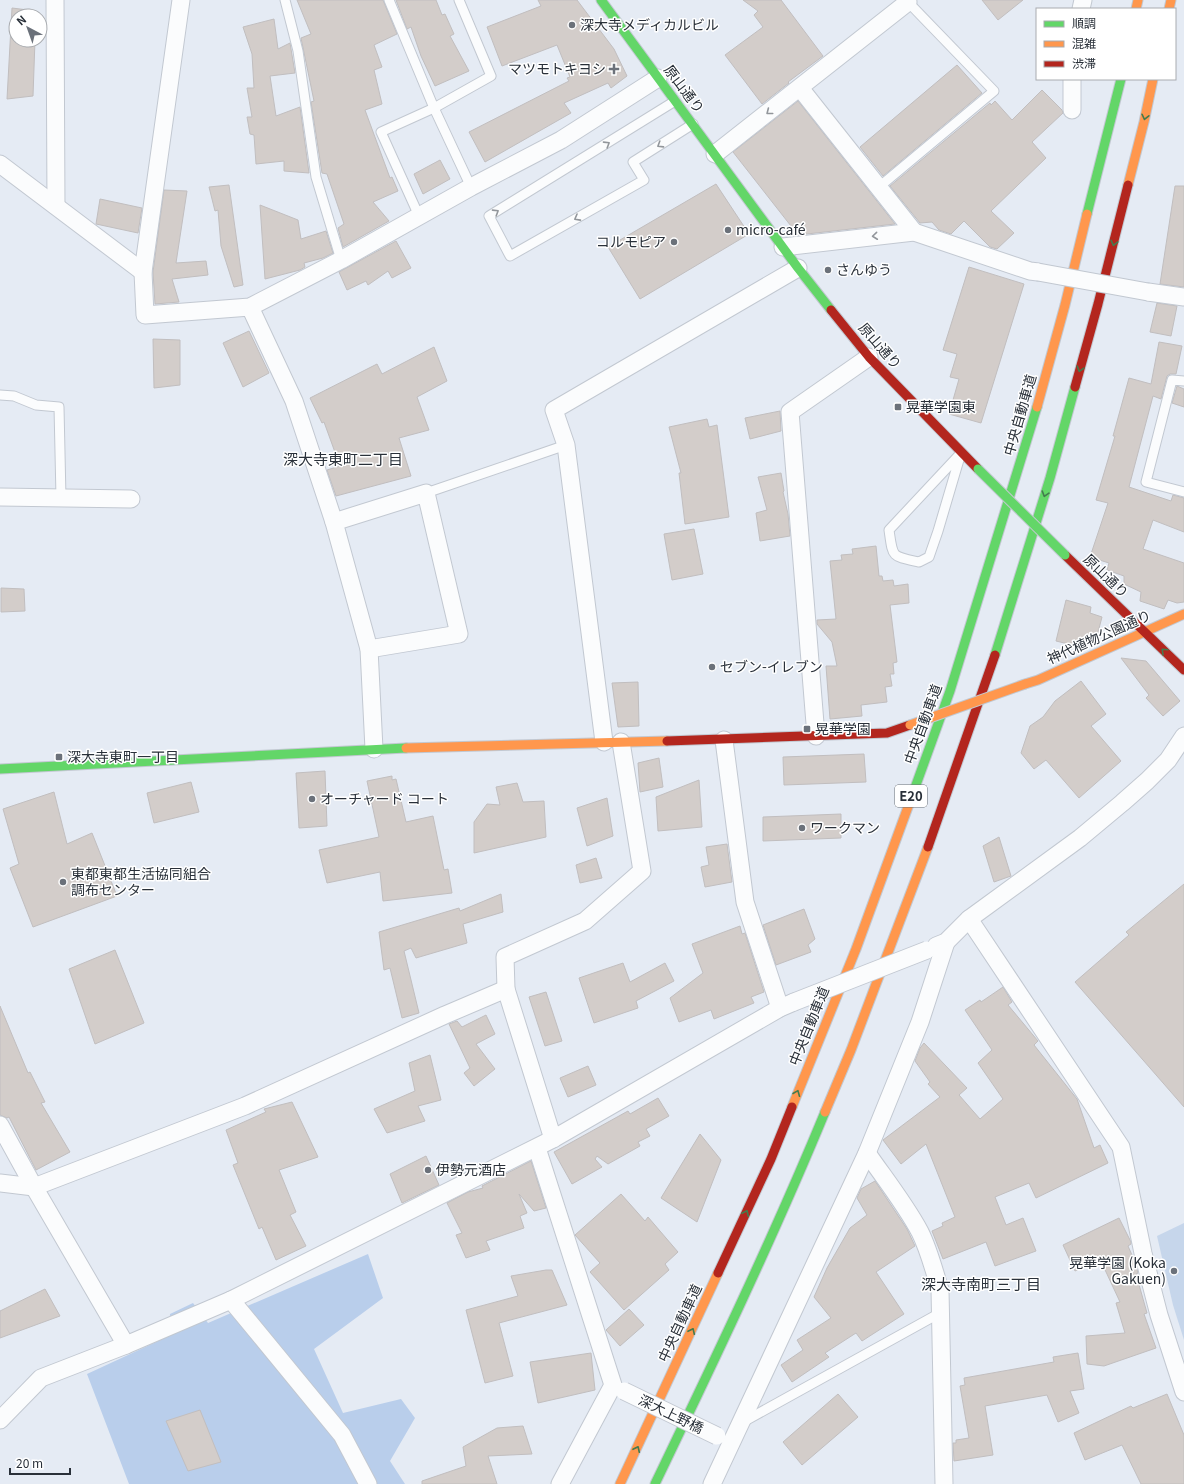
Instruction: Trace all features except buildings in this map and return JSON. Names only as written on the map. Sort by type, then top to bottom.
[{"type":"main road","name":"原山通り","points":[[601,0],[782,247],[869,356],[961,453],[1065,556],[1184,670]]},
{"type":"main road","name":"中央自動車道","points":[[620,1484],[771,1159],[856,949],[950,691],[1029,437],[1065,305],[1121,80]]},
{"type":"main road","name":"E20","points":[[655,1484],[724,1340],[792,1192],[851,1050],[922,866],[998,648],[1050,478],[1098,304],[1154,80]]},
{"type":"main road","name":"神代植物公園通り","points":[[0,768],[374,749],[724,740],[887,733],[1038,680],[1184,614]]},
{"type":"street","points":[[55,0],[56,206]]},
{"type":"street","points":[[181,0],[144,272],[145,315],[250,307],[561,140],[658,78]]},
{"type":"street","points":[[715,154],[908,1]]},
{"type":"street","points":[[1072,80],[1072,110]]},
{"type":"street","points":[[800,88],[914,232]]},
{"type":"street","points":[[0,164],[144,272]]},
{"type":"street","points":[[782,247],[914,232],[1030,271],[1184,297]]},
{"type":"street","points":[[554,1139],[506,989],[505,957],[585,921],[642,871],[612,742],[566,445],[554,410],[798,268]]},
{"type":"street","points":[[250,307],[294,401],[334,522],[369,649],[374,749]]},
{"type":"street","points":[[816,736],[790,412],[869,356]]},
{"type":"street","points":[[334,522],[426,493],[459,634],[369,649]]},
{"type":"street","points":[[0,497],[131,499]]},
{"type":"street","points":[[0,1420],[41,1378],[126,1345],[231,1300],[537,1148],[787,1005],[946,942],[968,919],[1080,838],[1147,781],[1168,760],[1184,736]]},
{"type":"street","points":[[724,740],[745,902],[787,1005]]},
{"type":"street","points":[[968,919],[1121,1147],[1143,1253],[1159,1315],[1184,1392]]},
{"type":"street","points":[[712,1484],[724,1440],[742,1423],[867,1153],[920,1022],[946,942]]},
{"type":"street","points":[[0,1183],[34,1187],[245,1106],[437,1018],[506,989]]},
{"type":"street","points":[[0,1125],[34,1187],[126,1345]]},
{"type":"street","points":[[537,1148],[619,1388],[560,1484]]},
{"type":"street","points":[[867,1153],[907,1211],[920,1233],[931,1260],[940,1290],[944,1484]]},
{"type":"street","points":[[231,1300],[342,1435],[368,1484]]},
{"type":"street","name":"深大上野橋","points":[[619,1388],[724,1440]]},
{"type":"lane","points":[[285,0],[298,51],[316,177],[340,260]]},
{"type":"lane","points":[[389,0],[434,108],[471,187]]},
{"type":"lane","points":[[419,216],[381,132],[434,108],[491,76],[460,0]]},
{"type":"lane","points":[[878,187],[994,91],[908,1]]},
{"type":"lane","points":[[676,101],[489,216],[510,256],[644,180],[633,162],[693,124]]},
{"type":"lane","points":[[1184,381],[1172,380],[1146,482],[1184,492]]},
{"type":"lane","points":[[0,395],[14,396],[36,405],[59,407],[61,498]]},
{"type":"lane","points":[[426,493],[566,445]]},
{"type":"lane","points":[[961,453],[929,557],[919,562],[896,556],[892,550],[889,530],[961,453]]},
{"type":"lane","points":[[742,1423],[940,1313]]},
{"type":"shaded area","name":"晃華学園 (Koka Gakuen)","points":[[1184,1223],[1184,1340],[1173,1305],[1157,1236]]},
{"type":"shaded area","points":[[368,1254],[383,1298],[314,1349],[343,1413],[401,1399],[415,1418],[390,1461],[405,1484],[129,1484],[87,1374],[169,1336],[170,1314],[193,1303],[208,1323]]},
{"type":"traffic: fast","points":[[601,0],[798,268],[831,310]]},
{"type":"traffic: fast","points":[[1087,214],[1121,80]]},
{"type":"traffic: fast","points":[[995,655],[1050,478],[1075,387]]},
{"type":"traffic: fast","points":[[912,796],[950,691],[1037,407]]},
{"type":"traffic: fast","points":[[978,469],[1065,555]]},
{"type":"traffic: fast","points":[[0,769],[406,748]]},
{"type":"traffic: fast","points":[[655,1484],[764,1253],[825,1112]]},
{"type":"traffic: slow","points":[[1136,8],[1138,0]]},
{"type":"traffic: slow","points":[[1169,8],[1171,0]]},
{"type":"traffic: slow","points":[[1128,185],[1153,80]]},
{"type":"traffic: slow","points":[[1037,407],[1065,305],[1087,214]]},
{"type":"traffic: slow","points":[[1025,684],[1038,680],[1184,614]]},
{"type":"traffic: slow","points":[[910,725],[1025,684]]},
{"type":"traffic: slow","points":[[406,748],[667,741]]},
{"type":"traffic: slow","points":[[792,1107],[856,949],[912,796]]},
{"type":"traffic: slow","points":[[825,1112],[851,1050],[928,847]]},
{"type":"traffic: slow","points":[[620,1484],[718,1273]]},
{"type":"traffic: jam","points":[[1075,387],[1128,185]]},
{"type":"traffic: jam","points":[[831,310],[869,357],[978,469]]},
{"type":"traffic: jam","points":[[1065,555],[1184,670]]},
{"type":"traffic: jam","points":[[928,847],[995,655]]},
{"type":"traffic: jam","points":[[667,741],[887,733],[910,725]]},
{"type":"traffic: jam","points":[[718,1273],[771,1159],[792,1107]]},
{"type":"place","name":"深大寺メディカルビル","points":[[572,25]]},
{"type":"place","name":"マツモトキヨシ","points":[[614,69]]},
{"type":"place","name":"micro-café","points":[[728,230]]},
{"type":"place","name":"コルモピア","points":[[674,242]]},
{"type":"place","name":"さんゆう","points":[[828,270]]},
{"type":"place","name":"晃華学園東","points":[[898,407]]},
{"type":"place","name":"セブン-イレブン","points":[[712,667]]},
{"type":"place","name":"晃華学園","points":[[807,729]]},
{"type":"place","name":"深大寺東町一丁目","points":[[59,757]]},
{"type":"place","name":"オーチャード コート","points":[[312,799]]},
{"type":"place","name":"ワークマン","points":[[802,828]]},
{"type":"place","name":"東都東都生活協同組合 調布センター","points":[[63,882]]},
{"type":"place","name":"伊勢元酒店","points":[[428,1170]]},
{"type":"place","name":"晃華学園 (Koka Gakuen)","points":[[1174,1271]]},
{"type":"district","name":"深大寺東町二丁目","points":[[343,460]]},
{"type":"district","name":"深大寺南町三丁目","points":[[981,1285]]}]
